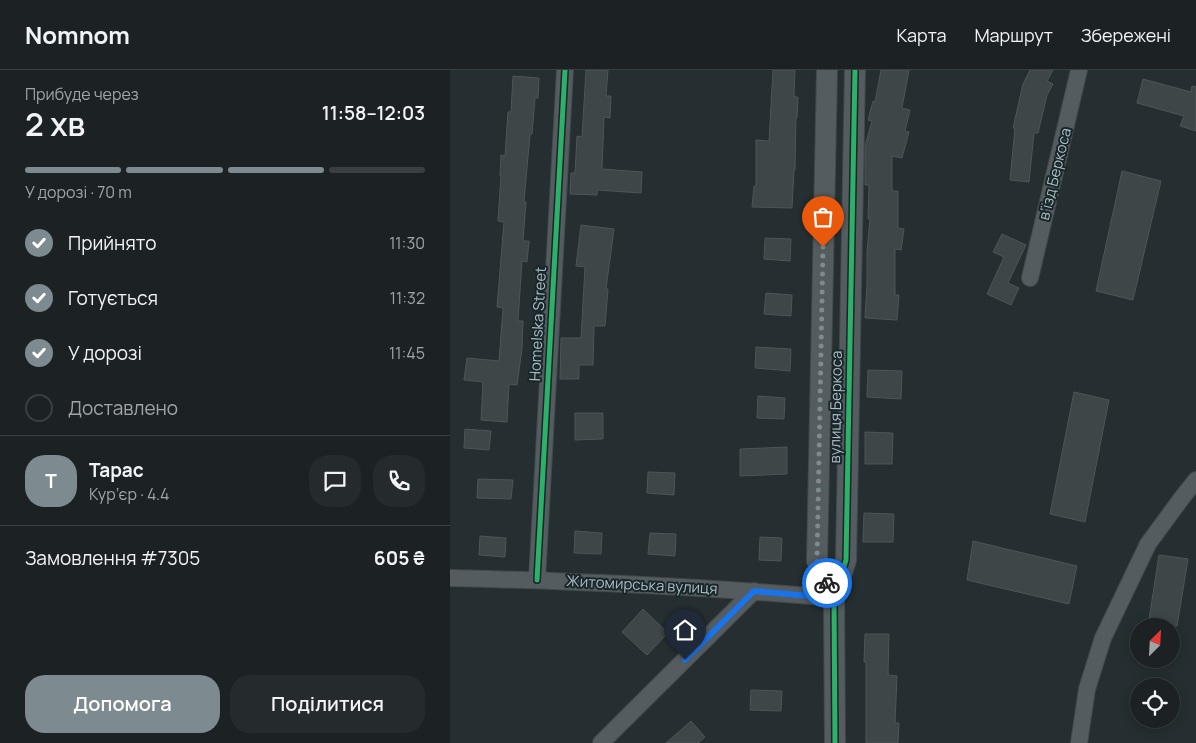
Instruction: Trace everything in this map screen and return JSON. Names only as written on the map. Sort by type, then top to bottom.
[{"type":"street","name":"Homelska Street","points":[[537,580],[565,70]]},
{"type":"street","name":"вулиця Беркоса","points":[[827,70],[817,561],[834,598]]},
{"type":"street","name":"вулиця Беркоса","points":[[835,743],[834,598],[846,560],[854,70]]},
{"type":"street","name":"в’їзд Беркоса","points":[[1030,278],[1079,70]]},
{"type":"street","points":[[1078,743],[1087,689],[1103,638],[1148,544],[1196,480]]},
{"type":"street","name":"Житомирська вулиця","points":[[450,578],[537,580],[754,591],[834,598]]},
{"type":"street","points":[[601,743],[754,591]]},
{"type":"building","points":[[586,70],[608,70],[606,96],[611,96],[610,118],[604,117],[602,169],[642,172],[641,193],[597,190],[597,195],[570,194],[571,173],[575,173],[577,136],[582,137]]},
{"type":"building","points":[[773,70],[795,70],[794,97],[798,97],[792,208],[752,207],[754,186],[756,186],[756,140],[769,141]]},
{"type":"building","points":[[881,70],[909,70],[902,108],[910,110],[905,131],[909,132],[902,158],[892,156],[892,191],[898,191],[898,228],[904,229],[901,250],[895,249],[895,295],[899,295],[897,320],[865,318],[870,219],[868,219],[869,185],[865,185],[865,146],[872,121],[868,120],[873,101],[875,102]]},
{"type":"building","points":[[1030,70],[1053,70],[1047,81],[1053,84],[1047,95],[1038,133],[1034,133],[1029,182],[1010,180],[1015,128],[1013,128],[1023,84]]},
{"type":"building","points":[[513,76],[539,78],[538,98],[535,98],[532,134],[530,134],[524,202],[526,202],[523,241],[529,241],[527,262],[522,261],[518,321],[523,321],[522,349],[517,385],[509,384],[507,422],[481,420],[483,382],[464,380],[467,358],[499,361],[503,308],[497,307],[504,222],[498,221],[501,155],[505,156],[508,112],[511,112]]},
{"type":"building","points":[[1143,79],[1191,92],[1192,86],[1196,87],[1196,131],[1180,126],[1184,116],[1137,103]]},
{"type":"building","points":[[1122,171],[1161,181],[1133,300],[1096,291]]},
{"type":"building","points":[[581,225],[614,229],[606,289],[608,289],[605,326],[594,326],[593,365],[579,365],[579,379],[560,379],[561,338],[581,338],[585,267],[576,266]]},
{"type":"building","points":[[1002,234],[1026,245],[1008,283],[1019,288],[1011,305],[987,294],[1004,257],[993,252]]},
{"type":"building","points":[[765,238],[791,239],[790,261],[764,259]]},
{"type":"building","points":[[766,293],[792,295],[791,316],[764,314]]},
{"type":"building","points":[[756,347],[791,349],[790,371],[755,368]]},
{"type":"building","points":[[868,370],[902,371],[901,399],[867,397]]},
{"type":"building","points":[[1074,392],[1109,400],[1085,522],[1050,514]]},
{"type":"building","points":[[758,396],[785,398],[784,419],[757,418]]},
{"type":"building","points":[[575,413],[603,413],[603,439],[575,440]]},
{"type":"building","points":[[465,429],[491,431],[489,450],[464,448]]},
{"type":"building","points":[[865,432],[893,433],[892,464],[865,464]]},
{"type":"building","points":[[787,447],[787,474],[740,476],[740,449]]},
{"type":"building","points":[[648,472],[675,473],[674,495],[647,493]]},
{"type":"building","points":[[478,479],[513,480],[511,499],[477,498]]},
{"type":"building","points":[[864,513],[894,514],[893,542],[863,542]]},
{"type":"building","points":[[575,531],[602,533],[601,554],[574,553]]},
{"type":"building","points":[[650,533],[676,534],[675,556],[648,554]]},
{"type":"building","points":[[480,536],[506,538],[505,557],[479,555]]},
{"type":"building","points":[[760,537],[782,538],[781,561],[759,560]]},
{"type":"building","points":[[973,541],[1077,566],[1069,604],[967,580]]},
{"type":"building","points":[[1159,555],[1188,559],[1178,618],[1149,618]]},
{"type":"building","points":[[643,609],[668,633],[647,655],[622,632]]},
{"type":"building","points":[[865,634],[889,634],[888,675],[897,676],[895,723],[899,723],[898,743],[866,743]]},
{"type":"building","points":[[751,690],[782,691],[781,711],[750,710]]},
{"type":"building","points":[[691,721],[705,737],[698,743],[666,743]]},
{"type":"cycle path","points":[[537,580],[565,70]]},
{"type":"cycle path","points":[[835,743],[834,598],[846,560],[855,70]]},
{"type":"way so far","points":[[823,247],[817,561],[827,583]]},
{"type":"route","points":[[685,660],[754,591],[834,598],[827,583]]}]
